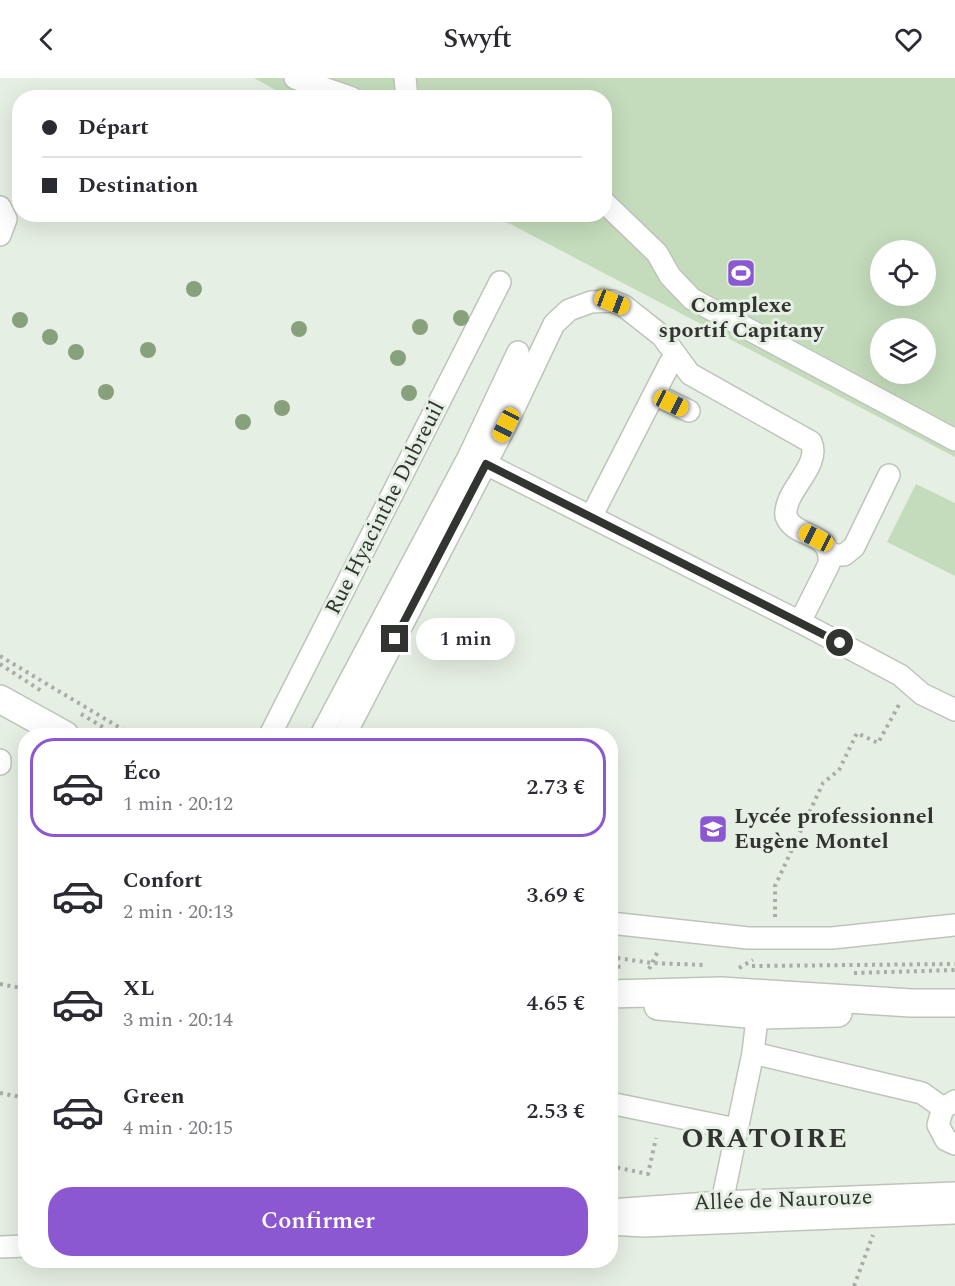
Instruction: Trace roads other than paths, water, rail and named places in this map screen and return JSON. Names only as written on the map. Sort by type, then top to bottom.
[{"type":"main road","points":[[0,689],[10,704],[53,728]]},
{"type":"main road","points":[[618,996],[650,1005],[759,1004],[841,1013],[911,1003],[955,1003]]},
{"type":"street","points":[[295,78],[329,90]]},
{"type":"street","points":[[0,207],[6,219],[0,235]]},
{"type":"street","points":[[612,210],[657,253],[670,276],[692,299],[955,440]]},
{"type":"street","name":"Rue Hyacinthe Dubreuil","points":[[275,728],[500,282]]},
{"type":"street","points":[[349,728],[486,464],[554,324],[561,315],[580,305],[612,302],[624,306],[662,336],[690,374],[811,441],[813,455],[787,506],[786,516],[792,526],[824,543],[830,555],[829,564],[800,622]]},
{"type":"street","points":[[325,728],[468,458],[518,352]]},
{"type":"street","points":[[591,517],[670,363]]},
{"type":"street","points":[[654,394],[689,411]]},
{"type":"street","points":[[486,464],[800,622],[900,675],[910,684],[955,710]]},
{"type":"street","points":[[830,555],[844,555],[854,547],[889,475]]},
{"type":"street","points":[[618,924],[748,938],[832,938],[955,925]]},
{"type":"street","points":[[707,1223],[722,1202],[753,1053],[759,1004]]},
{"type":"street","points":[[753,1053],[922,1093],[949,1105],[939,1116],[940,1133],[946,1140],[955,1144]]},
{"type":"street","points":[[618,1105],[736,1129]]},
{"type":"street","name":"Allée de Naurouze","points":[[618,1209],[722,1202],[955,1193]]},
{"type":"street","name":"Allée de Naurouze","points":[[618,1224],[644,1226],[955,1213]]},
{"type":"street","points":[[0,1247],[18,1246]]},
{"type":"place","name":"Complexe sportif Capitany","points":[[741,273]]},
{"type":"place","name":"Lycée professionnel Eugène Montel","points":[[713,829]]},
{"type":"district","name":"ORATOIRE","points":[[765,1138]]}]
